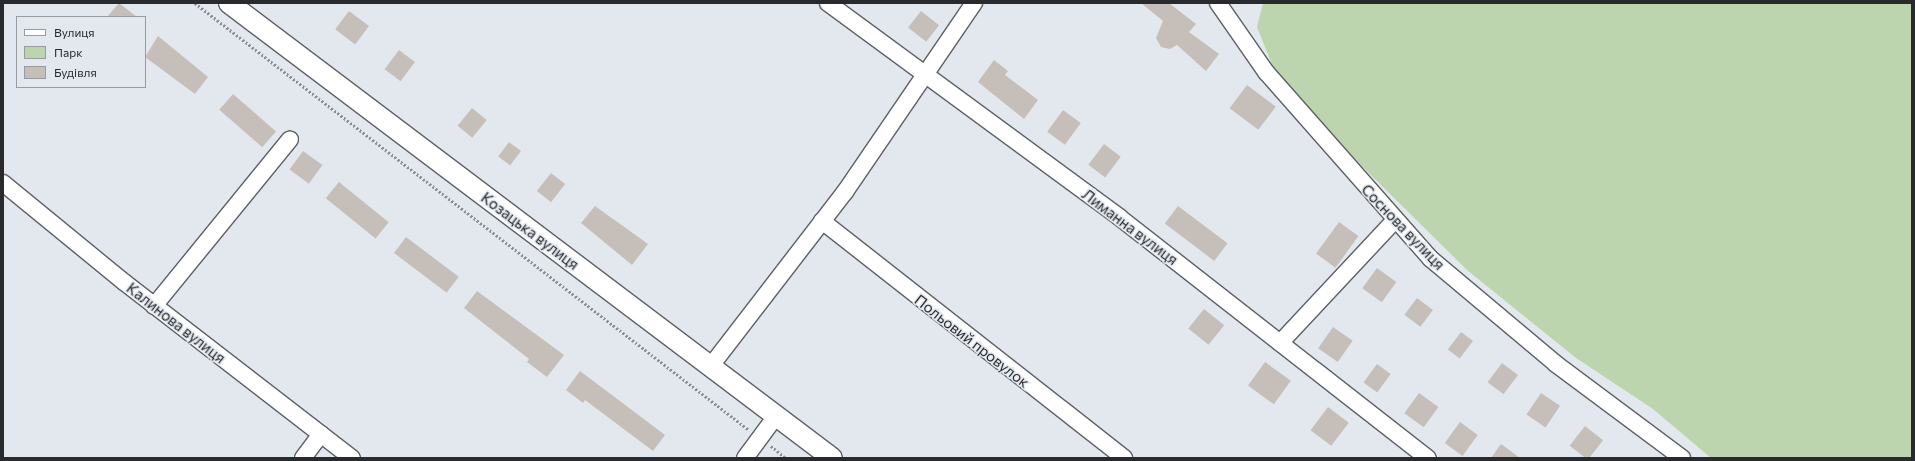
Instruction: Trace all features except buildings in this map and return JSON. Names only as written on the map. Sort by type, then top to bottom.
[{"type":"main road","name":"Козацька вулиця","points":[[229,3],[832,458]]},
{"type":"street","name":"Лиманна вулиця","points":[[828,3],[925,76],[1119,217],[1428,458]]},
{"type":"street","points":[[710,367],[822,221],[925,76],[974,3]]},
{"type":"street","name":"Соснова вулиця","points":[[1218,3],[1266,72],[1431,259],[1538,349],[1682,458]]},
{"type":"street","points":[[154,306],[290,139]]},
{"type":"street","name":"Калинова вулиця","points":[[3,183],[154,306],[352,458]]},
{"type":"street","points":[[1280,343],[1395,220]]},
{"type":"street","name":"Польовий провулок","points":[[822,221],[1124,458]]},
{"type":"street","points":[[745,458],[776,416]]},
{"type":"street","points":[[303,458],[321,434]]},
{"type":"path","points":[[195,3],[786,458]]},
{"type":"green space","points":[[1263,3],[1912,3],[1912,458],[1711,458],[1653,409],[1576,358],[1467,270],[1300,105],[1273,67],[1257,27]]}]
